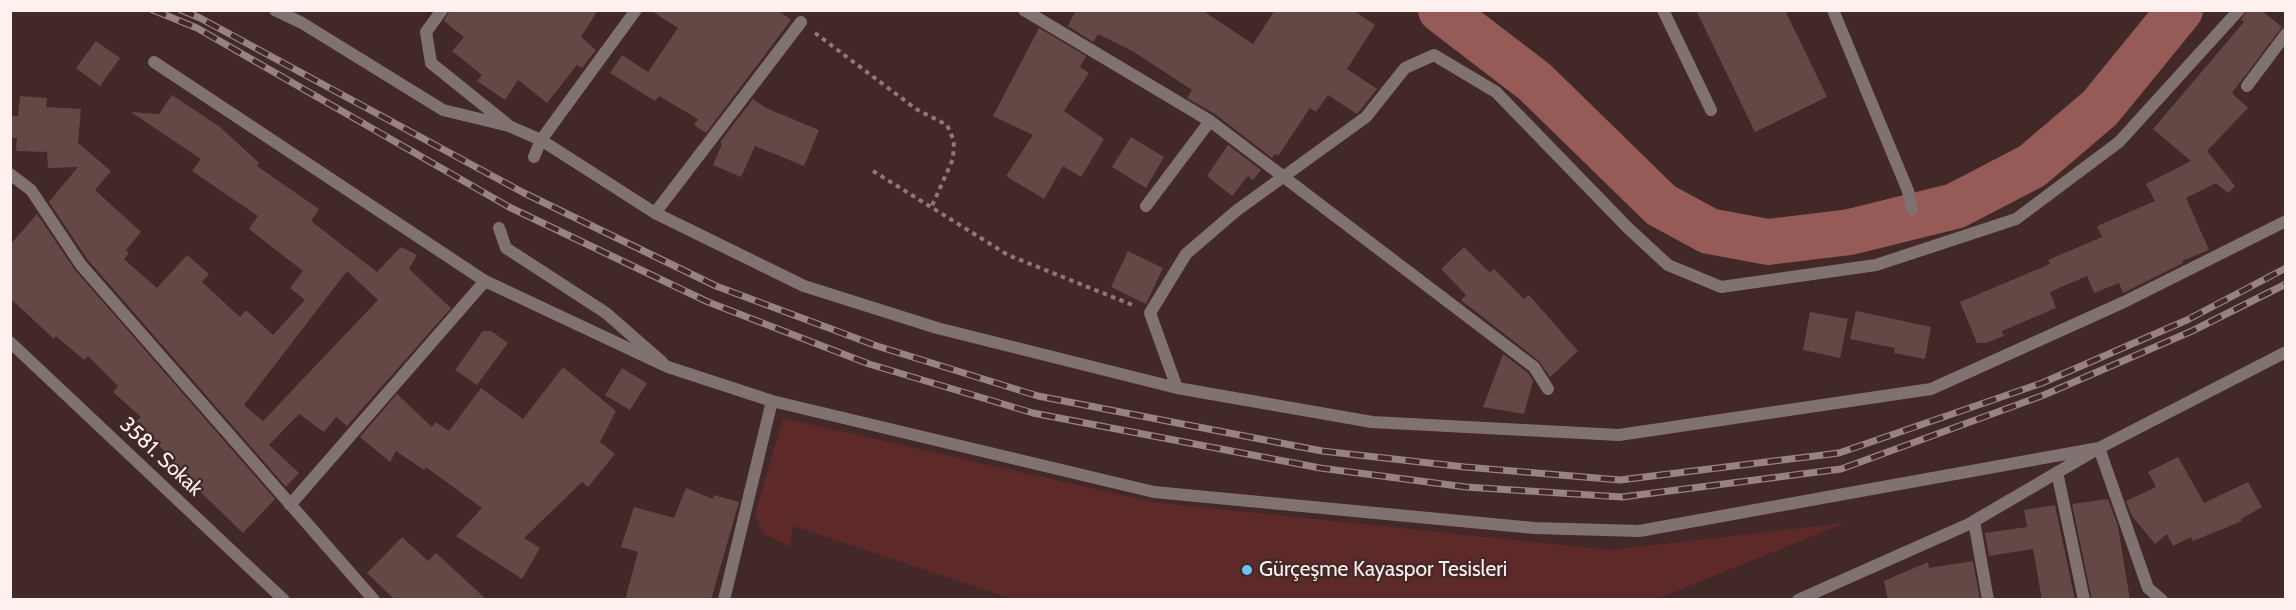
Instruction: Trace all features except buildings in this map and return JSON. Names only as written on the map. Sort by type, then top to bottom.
[{"type":"street","points":[[275,10],[302,23],[443,110],[509,126],[541,140],[655,213],[804,286],[937,328],[1177,388],[1372,422],[1619,435],[1931,388],[2124,302],[2286,221]]},
{"type":"street","points":[[442,10],[426,32],[431,63],[509,126]]},
{"type":"street","points":[[534,157],[541,140],[636,10]]},
{"type":"street","points":[[1024,10],[1210,120],[1281,177],[1460,308],[1534,367],[1548,389]]},
{"type":"street","points":[[1663,10],[1711,110]]},
{"type":"street","points":[[1833,10],[1908,192],[1912,209]]},
{"type":"street","points":[[1177,388],[1150,313],[1186,254],[1236,211],[1366,117],[1405,68],[1434,55],[1496,92],[1628,228],[1668,265],[1721,287],[1876,265],[2016,219],[2119,142],[2239,10]]},
{"type":"street","points":[[655,213],[801,22]]},
{"type":"street","points":[[2247,86],[2286,34]]},
{"type":"street","points":[[154,62],[485,280],[668,367],[772,402],[1154,492],[1534,528],[1639,531],[2099,448]]},
{"type":"street","points":[[1146,206],[1210,120]]},
{"type":"street","points":[[10,174],[31,190],[81,265],[374,600]]},
{"type":"street","points":[[499,228],[506,248],[606,314],[668,367]]},
{"type":"street","points":[[290,505],[485,280]]},
{"type":"street","name":"3581. Sokak","points":[[10,342],[284,600]]},
{"type":"street","points":[[1798,600],[1882,565],[1974,521],[2099,448],[2286,352]]},
{"type":"street","points":[[724,600],[772,402]]},
{"type":"street","points":[[2099,448],[2148,588],[2162,600]]},
{"type":"street","points":[[2057,472],[2084,600]]},
{"type":"street","points":[[1974,521],[1988,600]]},
{"type":"path","points":[[801,22],[916,109],[947,125],[954,141],[954,159],[931,208]]},
{"type":"path","points":[[873,171],[1008,255],[1150,313]]},
{"type":"shaded area","points":[[783,418],[1152,502],[1610,550],[1845,523],[1657,599],[1013,599],[793,526],[790,547],[763,533],[755,514]]},
{"type":"waterway","points":[[1441,10],[1535,82],[1661,205],[1709,231],[1768,242],[1850,232],[1955,206],[2032,166],[2100,108],[2180,10]]},
{"type":"railway","points":[[153,10],[197,28],[509,207],[708,302],[869,364],[1033,413],[1320,468],[1466,487],[1622,497],[1841,469],[2044,395],[2192,331],[2286,284]]},
{"type":"railway","points":[[181,10],[200,18],[524,193],[716,286],[877,346],[1038,396],[1322,451],[1465,467],[1620,480],[1839,453],[2042,383],[2187,320],[2286,268]]},
{"type":"place","name":"Gürçeşme Kayaspor Tesisleri","points":[[1247,570]]}]
